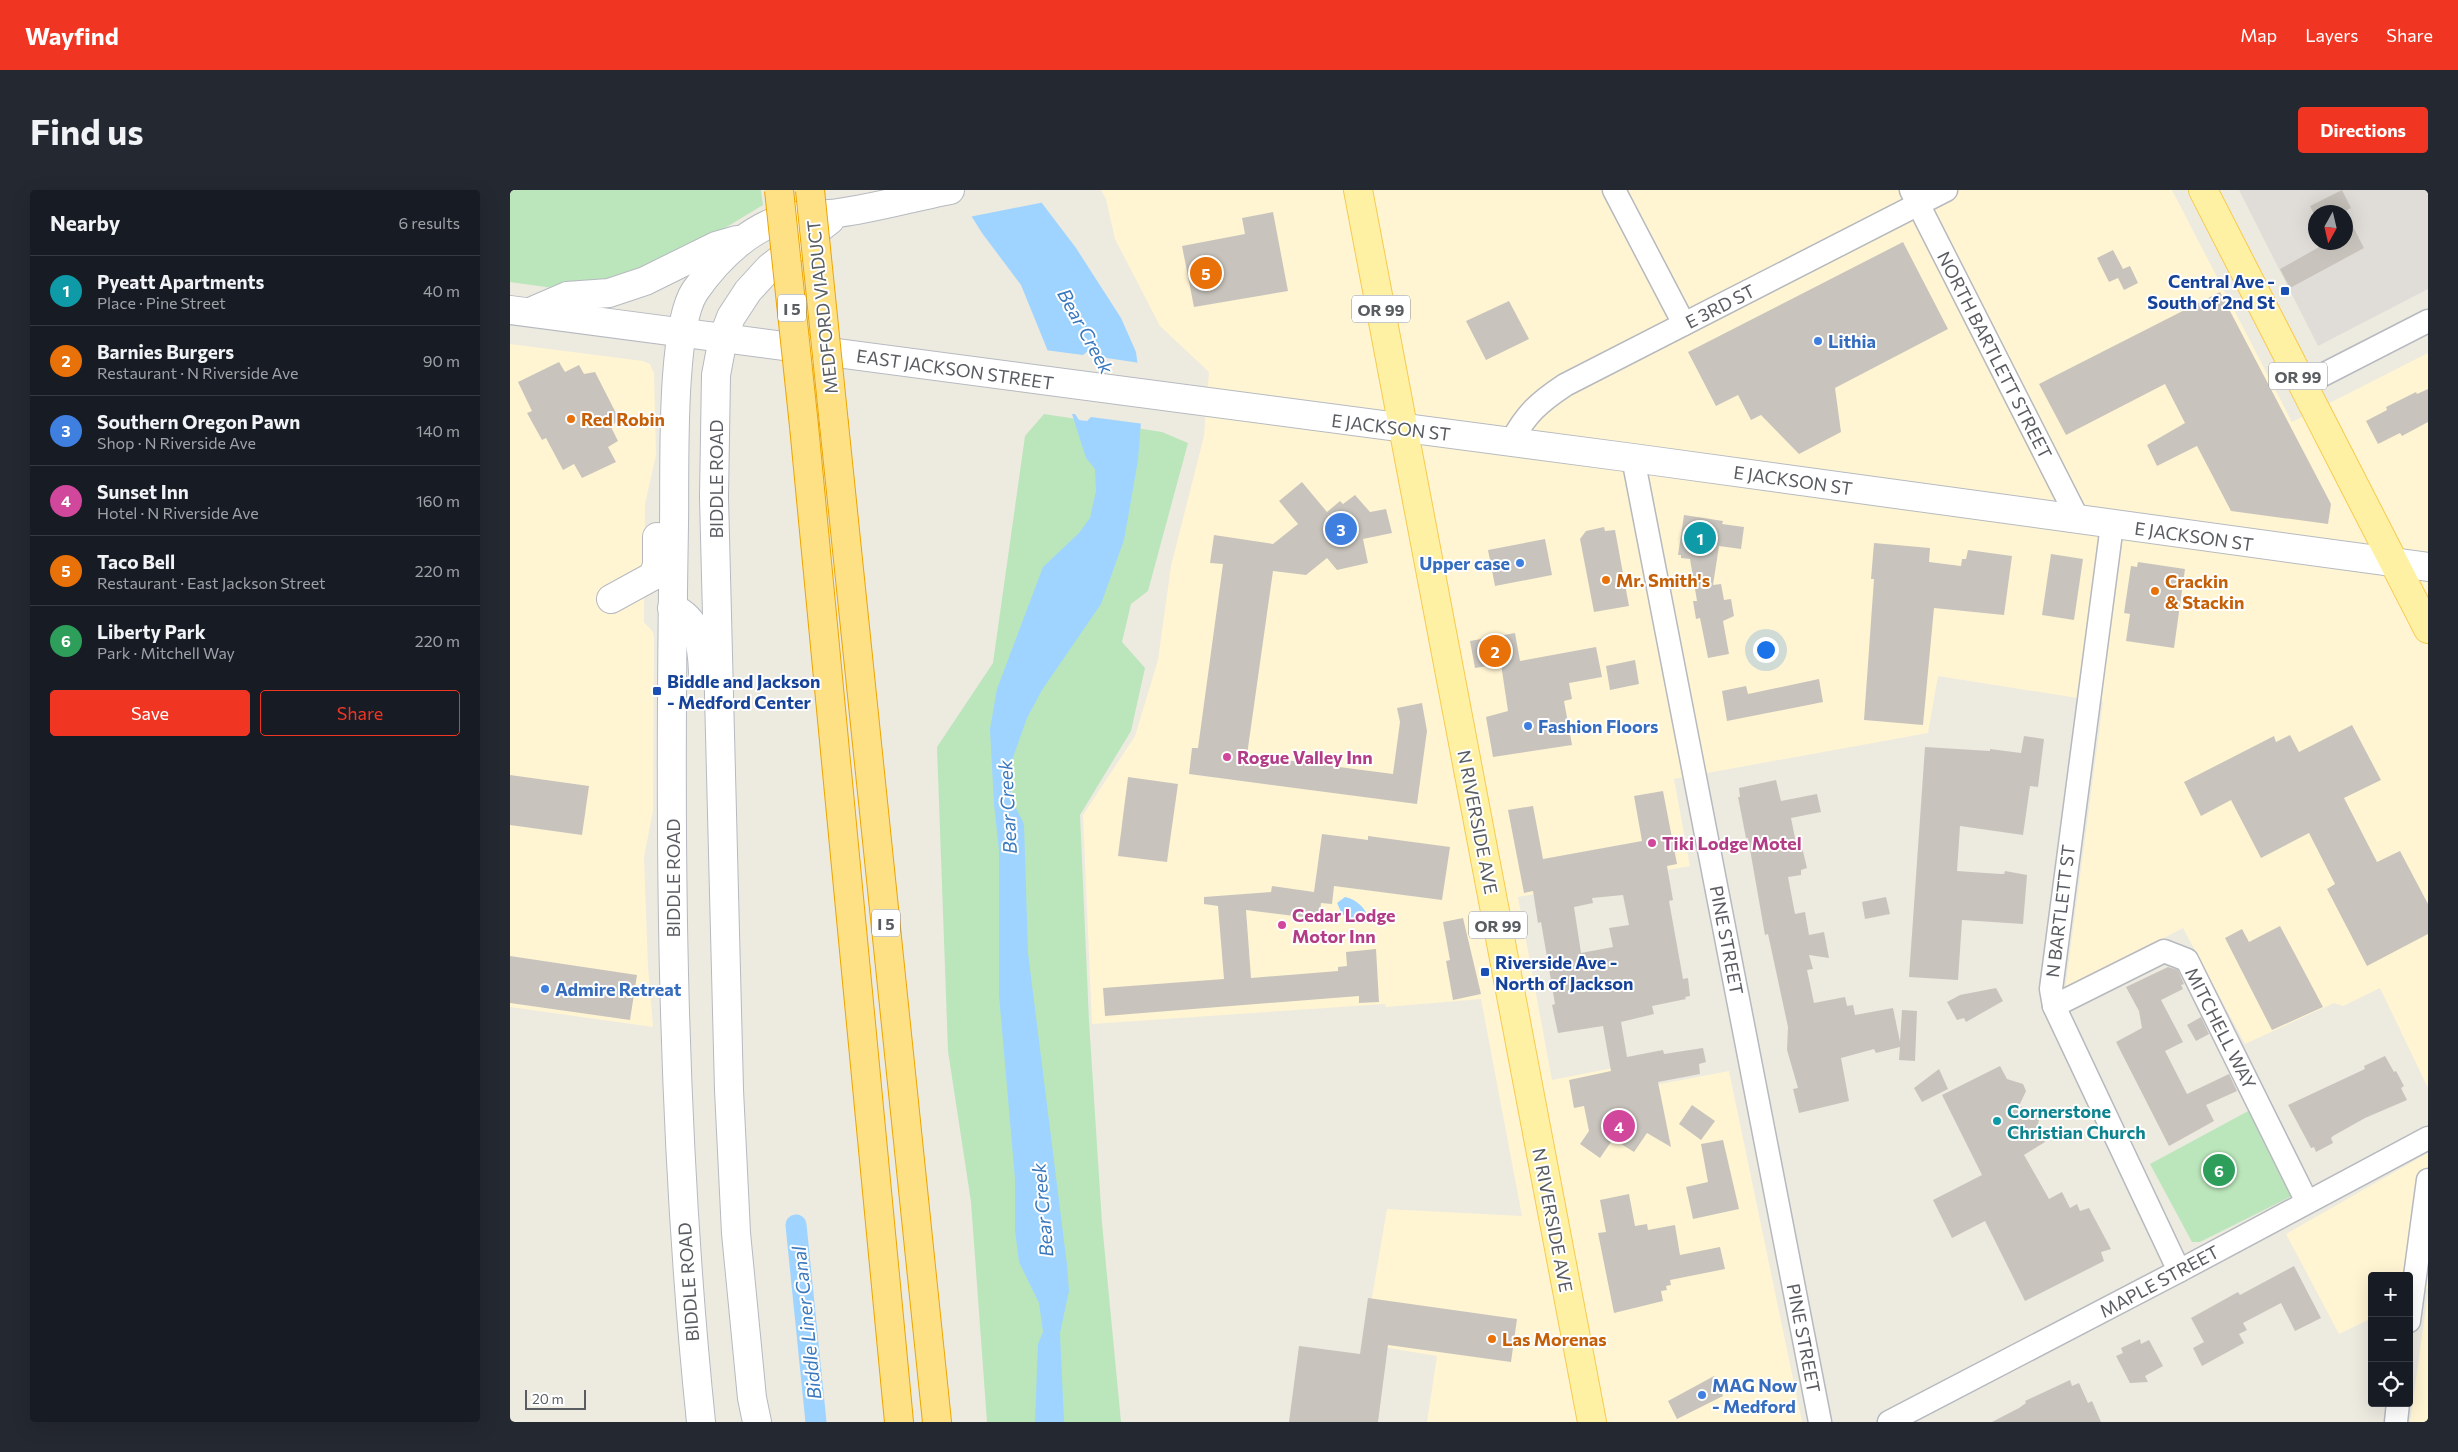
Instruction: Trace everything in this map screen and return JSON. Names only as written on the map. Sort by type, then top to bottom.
[{"type":"highway","name":"MEDFORD VIADUCT","points":[[779,190],[804,426],[899,1422]]},
{"type":"highway","name":"MEDFORD VIADUCT","points":[[810,190],[937,1422]]},
{"type":"main road","points":[[519,311],[567,296],[609,293],[645,281],[716,246],[745,238],[773,223],[793,216],[836,214],[950,190]]},
{"type":"main road","name":"OR 99","points":[[1358,190],[1404,429]]},
{"type":"main road","name":"OR 99","points":[[2203,190],[2428,629]]},
{"type":"main road","name":"BIDDLE ROAD","points":[[754,1414],[736,1233],[728,1090],[714,497],[716,375],[723,338],[731,317],[758,279],[836,214]]},
{"type":"main road","name":"BIDDLE ROAD","points":[[701,1422],[683,1216],[674,951],[672,608],[678,369],[685,314],[694,293],[720,261],[745,238]]},
{"type":"main road","name":"EAST JACKSON STREET","points":[[519,311],[1192,401]]},
{"type":"main road","name":"E JACKSON ST","points":[[1192,401],[1633,458],[2112,525],[2394,562]]},
{"type":"main road","name":"N RIVERSIDE AVE","points":[[1404,429],[1592,1422]]},
{"type":"main road","points":[[612,599],[652,576],[657,565],[658,513],[675,458]]},
{"type":"main road","points":[[2394,562],[2428,567]]},
{"type":"main road","points":[[672,608],[683,612],[692,623],[700,639],[706,771],[723,829]]},
{"type":"street","points":[[1614,190],[1684,324]]},
{"type":"street","name":"E 3RD ST","points":[[1511,442],[1522,420],[1543,400],[1565,385],[1684,324],[1915,197],[1946,190]]},
{"type":"street","name":"NORTH BARTLETT STREET","points":[[1915,197],[2078,520]]},
{"type":"street","points":[[2303,385],[2428,321]]},
{"type":"street","name":"PINE STREET","points":[[1633,458],[1820,1422]]},
{"type":"street","name":"N BARTLETT ST","points":[[2112,525],[2051,989],[2054,1006],[2179,1271]]},
{"type":"street","name":"MITCHELL WAY","points":[[2054,1006],[2164,951],[2187,960],[2307,1202]]},
{"type":"street","name":"MAPLE STREET","points":[[1889,1422],[2179,1271],[2428,1138]]},
{"type":"street","points":[[2410,1317],[2428,1180]]},
{"type":"street","points":[[2396,1422],[2398,1407]]},
{"type":"shaded area","points":[[1101,190],[2172,190],[2292,422],[2428,353],[2428,1088],[2380,988],[2343,1006],[2334,1003],[2245,1044],[2183,928],[2065,990],[2103,702],[1938,676],[1928,733],[1674,779],[1690,866],[1518,897],[1552,1080],[1633,1064],[1639,1088],[1729,1071],[1802,1422],[1427,1422],[1437,1356],[1364,1344],[1387,1209],[1522,1216],[1481,999],[1386,1007],[1385,1004],[1092,1024],[1083,815],[1135,736],[1158,660],[1171,566],[1204,436],[1209,372],[1160,326],[1115,239],[1106,199]]},
{"type":"shaded area","points":[[2239,190],[2428,190],[2428,289],[2318,346]]},
{"type":"shaded area","points":[[510,344],[643,361],[650,364],[654,373],[656,455],[645,504],[644,622],[653,632],[654,637],[653,811],[644,857],[648,967],[653,1027],[510,1007]]},
{"type":"shaded area","points":[[2428,1153],[2428,1288],[2413,1296],[2413,1272],[2368,1272],[2368,1320],[2339,1334],[2286,1234]]},
{"type":"shaded area","points":[[2428,1293],[2428,1422],[2410,1422]]},
{"type":"green space","points":[[510,190],[761,190],[763,205],[680,255],[610,283],[553,288],[510,282]]},
{"type":"green space","points":[[1044,414],[1162,432],[1188,443],[1148,591],[1131,604],[1122,642],[1145,668],[1131,731],[1080,815],[1089,1021],[1102,1223],[1121,1422],[987,1422],[971,1202],[948,1051],[937,747],[993,663],[1025,436]]},
{"type":"green space","points":[[2252,1109],[2294,1195],[2200,1242],[2192,1242],[2150,1164]]},
{"type":"water","name":"Bear Creek","points":[[955,190],[1032,190],[1076,248],[1121,318],[1136,352],[1141,390],[1138,460],[1124,540],[1101,604],[1042,690],[1027,718],[1011,763],[1009,784],[1014,804],[1024,824],[1028,953],[1067,1265],[1069,1291],[1060,1333],[1064,1422],[1035,1422],[1038,1344],[1043,1332],[1039,1303],[1019,1262],[1015,1230],[1015,1179],[999,995],[999,851],[994,804],[990,729],[997,689],[1043,567],[1079,533],[1090,518],[1096,491],[1095,469],[1086,458],[1067,398],[1021,285],[982,233]]},
{"type":"water","points":[[1345,897],[1362,907],[1367,913],[1367,922],[1359,924],[1342,914],[1337,903]]},
{"type":"pier","points":[[953,190],[1035,190],[1045,202],[969,217]]},
{"type":"pier","points":[[1045,350],[1083,355],[1089,350],[1096,351],[1100,357],[1140,363],[1144,424],[1091,417],[1087,421],[1079,420],[1075,414],[1069,414]]},
{"type":"building","points":[[2342,190],[2350,205],[2312,205]]},
{"type":"building","points":[[1273,212],[1288,291],[1194,307],[1182,246],[1245,234],[1242,218]]},
{"type":"building","points":[[2353,227],[2364,248],[2290,288],[2280,269],[2314,250],[2353,250]]},
{"type":"building","name":"Lithia","points":[[1903,242],[1948,329],[1835,388],[1841,432],[1799,454],[1761,415],[1751,420],[1738,395],[1716,406],[1688,352]]},
{"type":"building","points":[[2113,250],[2123,269],[2130,266],[2138,283],[2124,290],[2118,278],[2109,282],[2097,258]]},
{"type":"building","points":[[2220,292],[2331,504],[2328,524],[2231,511],[2197,446],[2157,466],[2147,445],[2185,423],[2165,384],[2066,435],[2039,384]]},
{"type":"building","points":[[1509,301],[1529,339],[1486,360],[1466,321]]},
{"type":"building","name":"Red Robin","points":[[559,362],[565,372],[579,365],[584,374],[595,372],[619,419],[611,427],[618,441],[608,447],[616,462],[582,478],[574,464],[563,470],[546,438],[542,440],[527,413],[532,411],[518,382]]},
{"type":"building","points":[[2428,389],[2428,422],[2402,436],[2400,433],[2378,444],[2366,421],[2387,410],[2386,407],[2416,392],[2417,394]]},
{"type":"building","points":[[1302,482],[1327,512],[1340,501],[1343,504],[1355,495],[1370,512],[1386,509],[1392,533],[1363,539],[1368,563],[1337,570],[1327,558],[1306,575],[1273,571],[1247,755],[1393,774],[1400,722],[1397,708],[1422,703],[1427,731],[1417,804],[1189,774],[1192,748],[1198,748],[1223,564],[1210,563],[1214,535],[1273,544],[1298,524],[1279,501]]},
{"type":"building","points":[[1684,515],[1723,521],[1722,524],[1744,527],[1741,549],[1719,546],[1713,585],[1721,584],[1724,600],[1731,599],[1734,616],[1723,621],[1729,654],[1708,658],[1700,618],[1696,619],[1693,601],[1697,601],[1690,559],[1681,558],[1681,555],[1678,555]]},
{"type":"building","name":"Mr. Smith's","points":[[1604,527],[1605,531],[1615,530],[1629,606],[1594,612],[1580,539],[1586,531]]},
{"type":"building","name":"Upper case","points":[[1545,539],[1552,575],[1495,586],[1488,550]]},
{"type":"building","points":[[1874,543],[1930,548],[1929,562],[1961,566],[1962,559],[1966,559],[1968,550],[2012,556],[2004,615],[1934,608],[1923,725],[1864,720],[1874,579],[1871,579]]},
{"type":"building","points":[[2051,554],[2083,559],[2074,620],[2042,615]]},
{"type":"building","name":"Crackin & Stackin","points":[[2138,562],[2185,569],[2174,648],[2126,641],[2130,614],[2124,613],[2131,566],[2137,567]]},
{"type":"building","points":[[1515,633],[1520,661],[1596,647],[1602,677],[1569,683],[1572,699],[1564,701],[1572,745],[1493,757],[1486,717],[1508,711],[1501,664],[1475,668],[1470,641]]},
{"type":"building","points":[[1635,660],[1639,684],[1610,690],[1606,666]]},
{"type":"building","points":[[1819,679],[1823,702],[1727,721],[1722,691],[1746,686],[1748,694]]},
{"type":"building","points":[[2352,725],[2381,780],[2344,798],[2377,862],[2400,851],[2428,904],[2428,934],[2367,966],[2327,889],[2335,884],[2309,833],[2261,858],[2231,800],[2201,816],[2184,782],[2274,736],[2276,742],[2290,735],[2299,752]]},
{"type":"building","points":[[2024,736],[2044,739],[2038,787],[2030,786],[2023,835],[1960,826],[1957,871],[2004,874],[2005,871],[2027,875],[2023,924],[1962,920],[1958,980],[1909,977],[1925,747],[1990,751],[1990,749],[2021,753]]},
{"type":"building","points":[[510,775],[589,786],[582,835],[510,825]]},
{"type":"building","points":[[1128,777],[1178,784],[1167,862],[1118,856]]},
{"type":"building","points":[[1776,780],[1781,801],[1817,794],[1821,812],[1791,818],[1797,848],[1802,847],[1807,868],[1801,870],[1801,875],[1788,877],[1795,914],[1805,912],[1809,935],[1824,932],[1829,958],[1809,955],[1813,969],[1807,970],[1814,1003],[1845,997],[1847,1006],[1853,1005],[1855,1015],[1893,1008],[1900,1042],[1902,1010],[1917,1011],[1915,1061],[1899,1060],[1900,1047],[1876,1053],[1874,1049],[1841,1058],[1849,1101],[1799,1113],[1793,1089],[1798,1088],[1787,1050],[1788,1027],[1768,934],[1765,935],[1748,838],[1746,838],[1738,797],[1740,797],[1739,788]]},
{"type":"building","points":[[1663,791],[1677,864],[1667,866],[1673,900],[1669,901],[1683,979],[1688,978],[1690,996],[1685,997],[1686,999],[1652,1006],[1654,1014],[1621,1022],[1627,1057],[1663,1050],[1664,1054],[1703,1048],[1706,1062],[1699,1064],[1700,1074],[1658,1082],[1671,1147],[1647,1133],[1634,1152],[1613,1139],[1600,1158],[1580,1144],[1589,1131],[1584,1106],[1574,1108],[1569,1080],[1611,1071],[1603,1026],[1558,1033],[1552,1005],[1555,1004],[1541,922],[1538,923],[1533,891],[1524,893],[1508,810],[1533,806],[1543,859],[1642,841],[1634,796]],"holes":[[[1623,895],[1629,925],[1609,928],[1613,947],[1581,953],[1574,907],[1593,903],[1592,898]]]},
{"type":"building","points":[[1322,834],[1368,840],[1368,836],[1450,847],[1442,900],[1334,886],[1332,904],[1321,903],[1319,919],[1246,910],[1251,978],[1338,971],[1338,967],[1347,966],[1346,952],[1376,949],[1379,1002],[1359,1003],[1359,996],[1105,1016],[1103,988],[1224,979],[1218,906],[1204,904],[1204,897],[1271,892],[1272,886],[1314,892]]},
{"type":"building","points":[[1886,897],[1890,914],[1865,919],[1862,902]]},
{"type":"building","points":[[1463,918],[1481,994],[1453,1000],[1446,961],[1450,960],[1443,922]]},
{"type":"building","points":[[2280,926],[2323,1007],[2272,1030],[2225,938],[2242,929],[2249,942]]},
{"type":"building","points":[[510,956],[637,975],[630,1020],[510,1003]]},
{"type":"building","points":[[2168,967],[2178,970],[2184,984],[2181,985],[2183,989],[2161,1000],[2183,1042],[2165,1051],[2187,1094],[2229,1074],[2237,1091],[2206,1105],[2214,1121],[2169,1146],[2116,1042],[2142,1028],[2139,1011],[2126,987]]},
{"type":"building","points":[[1996,988],[2003,1001],[1966,1022],[1964,1018],[1957,1020],[1947,1002],[1960,995]]},
{"type":"building","points":[[2201,1017],[2209,1034],[2196,1041],[2187,1025]]},
{"type":"building","points":[[2385,1056],[2404,1086],[2401,1088],[2407,1100],[2365,1118],[2333,1136],[2331,1138],[2333,1143],[2316,1152],[2314,1147],[2311,1148],[2288,1105],[2365,1069],[2364,1066]]},
{"type":"building","points":[[2000,1066],[2007,1079],[2023,1084],[2026,1091],[2019,1106],[2036,1111],[2040,1117],[2037,1127],[2045,1142],[2024,1155],[2049,1199],[2062,1192],[2070,1208],[2077,1204],[2080,1211],[2089,1208],[2111,1249],[2101,1252],[2104,1261],[2025,1301],[1985,1221],[1952,1238],[1933,1200],[1982,1175],[1942,1095]]},
{"type":"building","points":[[1939,1069],[1948,1089],[1922,1102],[1914,1088]]},
{"type":"building","points":[[1692,1105],[1715,1121],[1701,1140],[1679,1124]]},
{"type":"building","points":[[1723,1140],[1739,1209],[1693,1219],[1686,1187],[1708,1182],[1701,1144]]},
{"type":"building","points":[[1629,1194],[1635,1226],[1647,1224],[1648,1230],[1675,1225],[1680,1255],[1720,1247],[1725,1269],[1670,1280],[1671,1285],[1666,1286],[1667,1290],[1661,1291],[1663,1301],[1614,1313],[1598,1233],[1606,1232],[1600,1200]]},
{"type":"building","points":[[2294,1266],[2321,1318],[2295,1331],[2281,1303],[2243,1323],[2247,1330],[2239,1334],[2244,1343],[2202,1366],[2193,1348],[2204,1342],[2191,1318],[2238,1292],[2240,1295]]},
{"type":"building","points":[[1368,1298],[1517,1319],[1511,1362],[1388,1345],[1378,1422],[1289,1422],[1299,1346],[1360,1354]]},
{"type":"building","points":[[2140,1339],[2141,1344],[2149,1340],[2163,1366],[2145,1376],[2148,1382],[2130,1383],[2116,1356],[2123,1353],[2121,1348]]},
{"type":"building","name":"MAG Now - Medford","points":[[1714,1376],[1723,1396],[1677,1419],[1668,1401]]},
{"type":"building","points":[[2070,1380],[2072,1386],[2079,1383],[2088,1403],[2092,1401],[2101,1422],[1992,1422],[2019,1408],[2026,1403],[2025,1401]]},
{"type":"waterway","name":"Biddle Liner Canal","points":[[796,1225],[816,1422]]},
{"type":"place","name":"Taco Bell","points":[[1206,273]]},
{"type":"place","name":"Central Ave - South of 2nd St","points":[[2285,291]]},
{"type":"place","name":"Lithia","points":[[1818,341]]},
{"type":"place","name":"Red Robin","points":[[571,419]]},
{"type":"place","name":"Southern Oregon Pawn","points":[[1341,529]]},
{"type":"place","name":"Pyeatt Apartments","points":[[1700,538]]},
{"type":"place","name":"Upper case","points":[[1520,563]]},
{"type":"place","name":"Mr. Smith's","points":[[1606,580]]},
{"type":"place","name":"Crackin & Stackin","points":[[2155,591]]},
{"type":"place","name":"Barnies Burgers","points":[[1495,651]]},
{"type":"place","name":"Biddle and Jackson - Medford Center","points":[[657,691]]},
{"type":"place","name":"Fashion Floors","points":[[1528,726]]},
{"type":"place","name":"Rogue Valley Inn","points":[[1227,757]]},
{"type":"place","name":"Tiki Lodge Motel","points":[[1652,843]]},
{"type":"place","name":"Cedar Lodge Motor Inn","points":[[1282,925]]},
{"type":"place","name":"Riverside Ave - North of Jackson","points":[[1485,972]]},
{"type":"place","name":"Admire Retreat","points":[[545,989]]},
{"type":"place","name":"Cornerstone Christian Church","points":[[1997,1121]]},
{"type":"place","name":"Sunset Inn","points":[[1619,1126]]},
{"type":"place","name":"Liberty Park","points":[[2219,1170]]},
{"type":"place","name":"Las Morenas","points":[[1492,1339]]},
{"type":"place","name":"MAG Now - Medford","points":[[1702,1395]]}]
